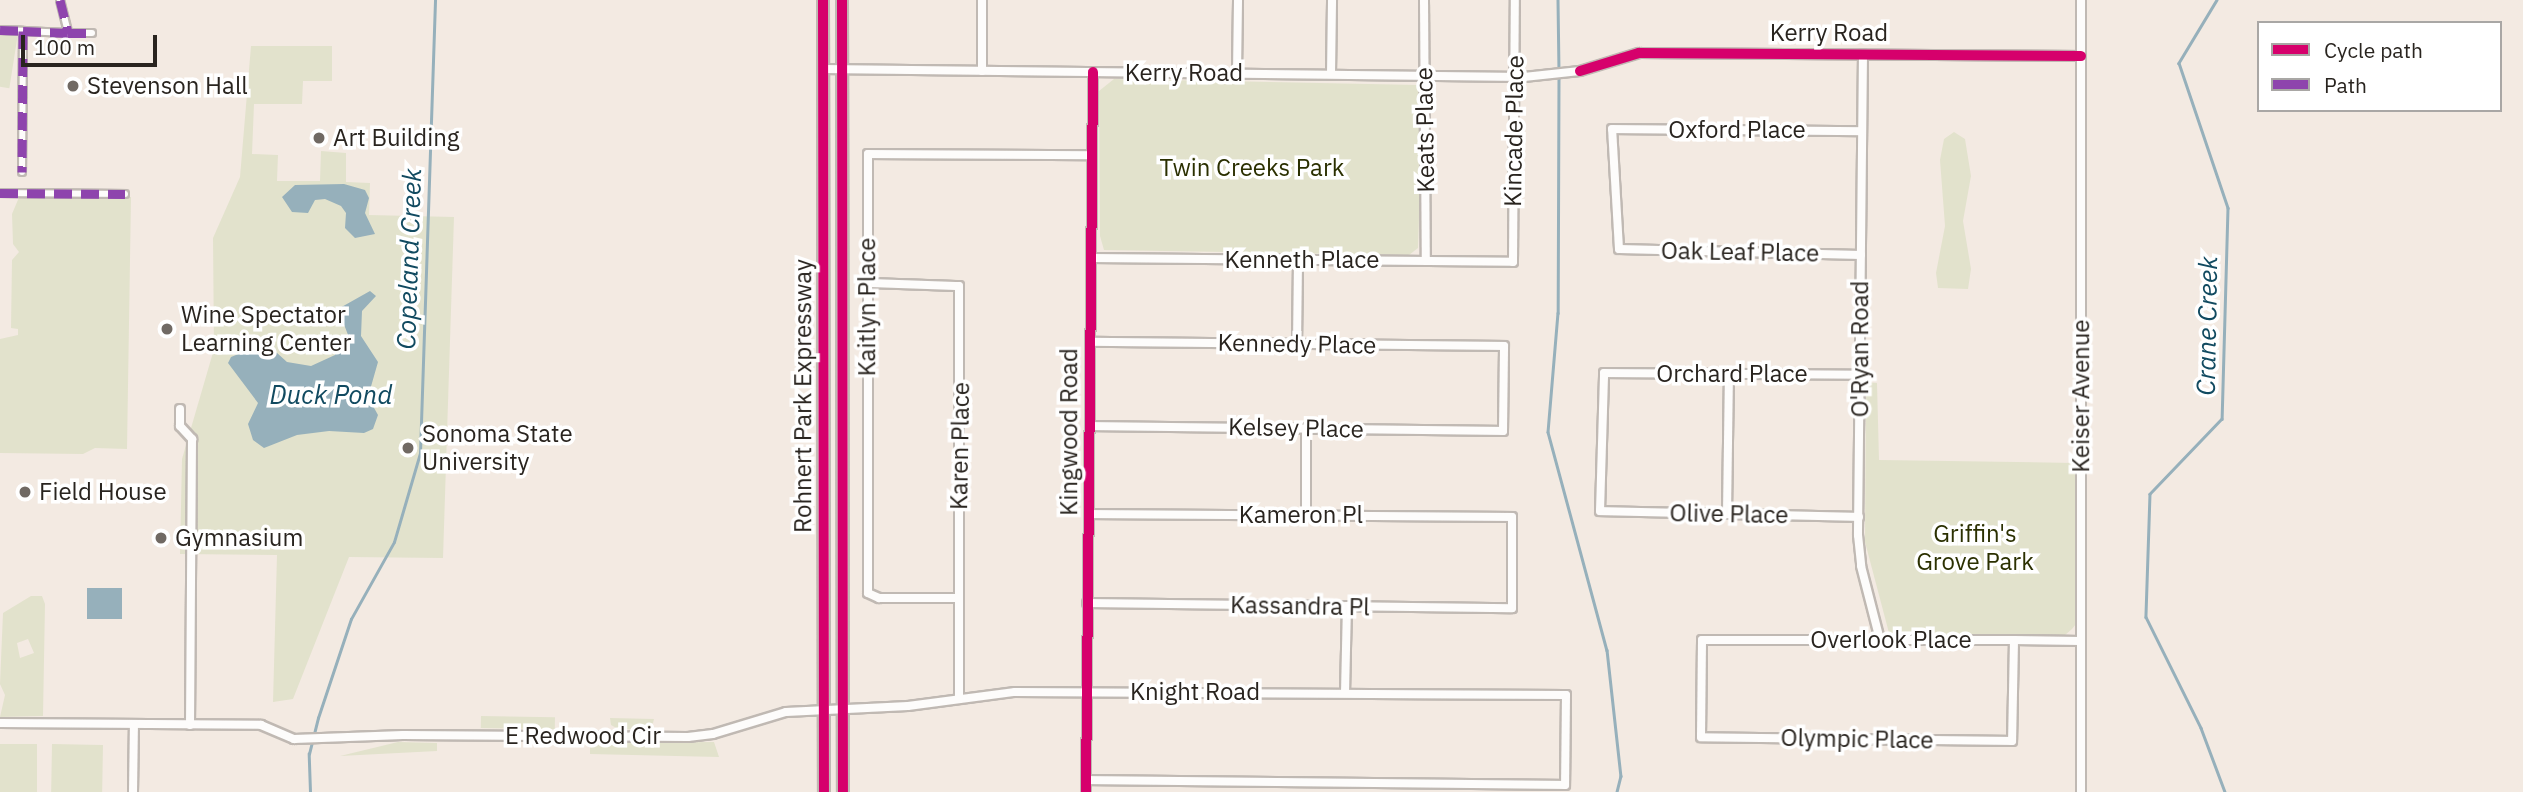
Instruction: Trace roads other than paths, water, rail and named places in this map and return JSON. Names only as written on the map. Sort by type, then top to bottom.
[{"type":"main road","name":"Rohnert Park Expressway","points":[[823,0],[824,792]]},
{"type":"main road","name":"Rohnert Park Expressway","points":[[842,0],[843,792]]},
{"type":"street","points":[[60,0],[68,33]]},
{"type":"street","points":[[982,0],[982,71]]},
{"type":"street","points":[[1237,73],[1238,0]]},
{"type":"street","points":[[1331,74],[1332,0]]},
{"type":"street","name":"Keats Place","points":[[1424,0],[1426,261]]},
{"type":"street","name":"Kincade Place","points":[[1513,262],[1515,0]]},
{"type":"street","name":"Keiser Avenue","points":[[2081,0],[2081,792]]},
{"type":"street","points":[[0,30],[92,33]]},
{"type":"street","points":[[22,172],[23,30]]},
{"type":"street","name":"Kerry Road","points":[[823,69],[1545,77],[1580,71],[1639,53],[2081,56]]},
{"type":"street","name":"O'Ryan Road","points":[[1863,54],[1858,517],[1861,566],[1880,640]]},
{"type":"street","name":"Kingwood Road","points":[[1086,792],[1093,72]]},
{"type":"street","name":"Oxford Place","points":[[1619,249],[1612,129],[1861,131]]},
{"type":"street","name":"Kaitlyn Place","points":[[958,598],[879,598],[868,593],[868,154],[1092,155]]},
{"type":"street","points":[[22,183],[22,193]]},
{"type":"street","points":[[0,193],[125,194]]},
{"type":"street","name":"Oak Leaf Place","points":[[1619,249],[1861,255]]},
{"type":"street","name":"Kenneth Place","points":[[1091,258],[1513,262]]},
{"type":"street","points":[[1297,344],[1298,260]]},
{"type":"street","name":"Karen Place","points":[[867,283],[959,286],[959,699]]},
{"type":"street","name":"Kennedy Place","points":[[1091,342],[1504,346],[1503,431]]},
{"type":"street","name":"Orchard Place","points":[[1600,511],[1604,373],[1860,375]]},
{"type":"street","points":[[1727,514],[1729,374]]},
{"type":"street","points":[[0,723],[190,725],[192,439],[180,426],[180,409]]},
{"type":"street","name":"Kelsey Place","points":[[1090,426],[1503,431]]},
{"type":"street","points":[[1306,429],[1306,515]]},
{"type":"street","name":"Olive Place","points":[[1600,511],[1858,517]]},
{"type":"street","name":"Kameron Pl","points":[[1089,514],[1513,517],[1512,608]]},
{"type":"street","name":"Kassandra Pl","points":[[1087,603],[1512,608]]},
{"type":"street","points":[[1345,693],[1347,606]]},
{"type":"street","name":"Overlook Place","points":[[1700,737],[1702,640],[2080,641]]},
{"type":"street","name":"Olympic Place","points":[[1700,737],[2012,741],[2014,640]]},
{"type":"street","name":"Knight Road","points":[[825,708],[908,706],[989,693],[1086,691],[1566,695],[1565,785],[1308,787]]},
{"type":"street","name":"E Redwood Cir","points":[[190,725],[261,725],[295,739],[403,735],[688,737],[723,732],[768,715],[825,708]]},
{"type":"street","points":[[133,792],[134,724]]},
{"type":"street","points":[[1086,780],[1308,787]]},
{"type":"water","points":[[344,184],[365,190],[369,198],[365,213],[375,234],[355,238],[345,228],[346,213],[341,206],[325,199],[315,200],[308,213],[292,212],[282,197],[295,185]]},
{"type":"water","name":"Duck Pond","points":[[370,291],[376,296],[362,311],[361,336],[378,362],[368,397],[378,415],[373,429],[364,433],[329,431],[297,435],[264,448],[253,440],[248,424],[258,403],[228,363],[231,357],[266,343],[287,362],[311,366],[335,355],[339,337],[350,340],[338,309]]},
{"type":"water","points":[[87,588],[122,588],[122,619],[87,619]]},
{"type":"waterway","name":"Copeland Creek","points":[[310,792],[309,754],[318,718],[351,619],[394,542],[420,453],[435,0]]},
{"type":"waterway","points":[[1558,0],[1559,70]]},
{"type":"waterway","name":"Crane Creek","points":[[2217,0],[2179,63],[2228,208],[2222,419],[2150,494],[2146,617],[2201,728],[2225,792]]},
{"type":"waterway","points":[[1559,77],[1558,313],[1548,432],[1607,650],[1621,776],[1617,792]]},
{"type":"place","name":"Stevenson Hall","points":[[73,86]]},
{"type":"place","name":"Art Building","points":[[319,138]]},
{"type":"place","name":"Wine Spectator Learning Center","points":[[167,329]]},
{"type":"place","name":"Sonoma State University","points":[[408,448]]},
{"type":"place","name":"Field House","points":[[25,492]]},
{"type":"place","name":"Gymnasium","points":[[161,538]]},
{"type":"park label","name":"Twin Creeks Park","points":[[1252,168]]},
{"type":"park label","name":"Griffin's Grove Park","points":[[1975,548]]}]
